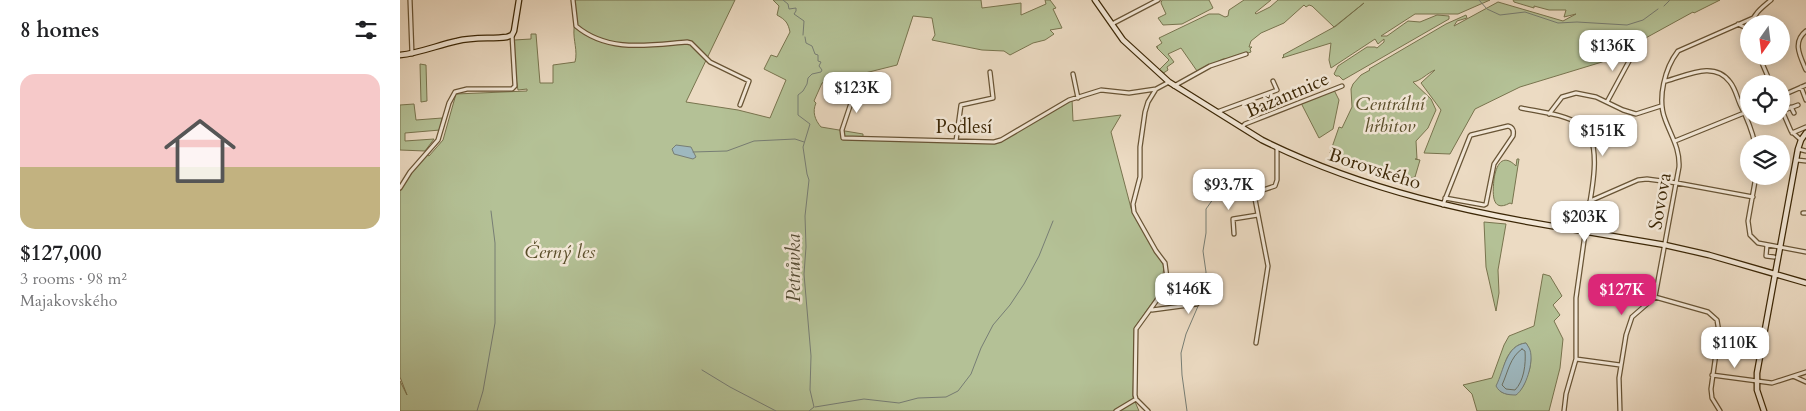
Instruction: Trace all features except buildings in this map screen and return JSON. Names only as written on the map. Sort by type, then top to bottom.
[{"type":"main road","points":[[400,55],[412,54],[457,41],[508,38],[514,31],[519,0]]},
{"type":"main road","name":"Borovského","points":[[1095,0],[1123,40],[1174,86],[1277,148],[1326,168],[1442,205],[1491,216],[1665,245],[1709,255],[1806,283]]},
{"type":"main road","points":[[1764,411],[1756,381],[1798,149],[1806,133]]},
{"type":"street","points":[[410,0],[412,54]]},
{"type":"street","points":[[573,0],[576,26],[598,40],[630,47],[687,42],[710,62],[749,81],[740,105]]},
{"type":"street","points":[[1111,24],[1158,0]]},
{"type":"street","points":[[1756,15],[1771,0]]},
{"type":"street","points":[[1549,114],[1557,102],[1567,94],[1585,94],[1636,114],[1661,106],[1672,58],[1678,51],[1740,23]]},
{"type":"street","points":[[1806,31],[1798,40],[1798,49],[1806,70]]},
{"type":"street","points":[[400,188],[410,172],[438,140],[449,103],[455,92],[467,89],[512,89],[515,86],[512,35]]},
{"type":"street","points":[[1607,102],[1634,52]]},
{"type":"street","points":[[1174,86],[1210,66],[1246,54]]},
{"type":"street","points":[[1665,82],[1701,71],[1719,73],[1725,76],[1732,84],[1740,103]]},
{"type":"street","points":[[956,142],[961,105],[993,98],[990,72]]},
{"type":"street","points":[[1072,74],[1078,98]]},
{"type":"street","points":[[1216,112],[1277,90],[1273,81]]},
{"type":"street","name":"Podlesí","points":[[856,88],[841,134],[843,138],[857,139],[864,137],[994,142],[1001,140],[1069,100],[1100,90],[1129,93],[1156,89],[1170,82]]},
{"type":"street","points":[[1790,92],[1806,85]]},
{"type":"street","name":"Bažantnice","points":[[1242,127],[1342,86]]},
{"type":"street","points":[[1801,87],[1806,100]]},
{"type":"street","points":[[1148,411],[1136,399],[1136,329],[1162,293],[1166,283],[1166,267],[1134,212],[1132,204],[1140,177],[1140,147],[1145,112],[1148,102],[1156,89]]},
{"type":"street","points":[[1794,113],[1792,107],[1798,105]]},
{"type":"street","name":"Sovova","points":[[1655,297],[1677,182],[1680,156],[1676,141],[1661,106]]},
{"type":"street","points":[[1521,108],[1558,116],[1580,124],[1587,130],[1592,139],[1594,155],[1590,201],[1576,298],[1576,360],[1566,394],[1564,411]]},
{"type":"street","points":[[1676,141],[1740,115]]},
{"type":"street","points":[[1789,125],[1792,133],[1801,140]]},
{"type":"street","points":[[1442,205],[1470,136],[1508,126],[1511,127],[1514,131],[1513,136],[1494,164],[1487,203],[1484,205],[1445,198]]},
{"type":"street","points":[[1792,133],[1806,127]]},
{"type":"street","points":[[1256,342],[1268,266],[1255,204],[1260,191],[1275,186],[1277,180],[1277,148]]},
{"type":"street","points":[[1798,149],[1806,151]]},
{"type":"street","points":[[1797,160],[1806,161]]},
{"type":"street","points":[[1590,201],[1638,180],[1652,179],[1753,197]]},
{"type":"street","points":[[1755,185],[1748,229],[1753,240],[1806,252]]},
{"type":"street","points":[[1569,229],[1574,204]]},
{"type":"street","points":[[1234,234],[1233,219],[1258,214]]},
{"type":"street","points":[[1767,244],[1766,256],[1774,257]]},
{"type":"street","points":[[1151,310],[1197,304],[1199,301],[1198,290]]},
{"type":"street","points":[[1620,411],[1618,390],[1620,365],[1628,326],[1632,317],[1655,297],[1707,311],[1715,316],[1720,328],[1710,385],[1712,398],[1720,411]]},
{"type":"street","points":[[1576,360],[1620,365]]},
{"type":"street","points":[[1712,375],[1772,383],[1806,372]]},
{"type":"street","points":[[1795,376],[1806,382]]},
{"type":"street","points":[[1116,411],[1136,399]]},
{"type":"green space","name":"Černý les","points":[[574,0],[735,0],[686,102],[738,110],[770,118],[786,80],[764,69],[771,55],[777,57],[790,32],[783,18],[777,15],[779,6],[773,0],[981,0],[982,8],[1021,3],[1021,15],[1046,4],[1045,0],[1050,0],[1056,8],[1053,9],[1062,28],[1050,30],[1054,34],[1045,40],[1033,43],[1010,55],[1004,51],[982,50],[932,40],[935,35],[932,18],[913,16],[897,65],[857,75],[843,75],[822,83],[814,101],[816,103],[815,116],[821,127],[863,134],[863,140],[996,143],[1072,99],[1073,121],[1121,115],[1111,132],[1131,208],[1164,266],[1161,290],[1135,327],[1133,397],[1139,411],[400,411],[400,381],[407,395],[400,377],[400,190],[426,154],[429,156],[443,140],[456,94],[527,91],[527,89],[518,90],[514,67],[514,40],[531,39],[531,34],[536,34],[540,83],[553,83],[553,65],[575,62]]},
{"type":"green space","points":[[1162,0],[1209,0],[1213,8],[1182,24],[1163,25],[1158,18],[1166,14],[1161,3]]},
{"type":"green space","points":[[1244,0],[1271,0],[1256,14],[1270,7],[1278,0],[1490,0],[1458,14],[1415,14],[1381,36],[1387,36],[1408,21],[1420,22],[1437,15],[1449,16],[1449,19],[1343,80],[1334,74],[1338,66],[1367,47],[1377,48],[1384,42],[1384,39],[1378,44],[1375,39],[1331,68],[1329,60],[1331,43],[1282,58],[1283,55],[1336,26],[1364,3],[1334,27],[1312,6],[1306,7],[1304,5],[1284,23],[1261,33],[1251,41],[1249,47],[1252,47],[1250,49],[1251,52],[1223,59],[1197,71],[1181,48],[1168,54],[1174,62],[1162,74],[1159,70],[1169,60],[1156,47],[1162,43],[1159,38],[1209,14],[1228,16],[1229,10]]},
{"type":"green space","name":"Centrální hřbitov","points":[[1513,0],[1720,0],[1693,12],[1602,62],[1520,87],[1475,109],[1450,154],[1424,153],[1441,110],[1421,83],[1435,70],[1413,82],[1431,99],[1436,110],[1428,128],[1416,141],[1417,159],[1415,159],[1420,160],[1415,177],[1403,180],[1368,168],[1367,170],[1350,162],[1350,160],[1330,153],[1339,127],[1342,128],[1352,107],[1351,89],[1361,75],[1446,24],[1466,15],[1467,18],[1457,21],[1454,26],[1498,2],[1563,21],[1576,14],[1564,17],[1566,10],[1549,10],[1534,6],[1534,8],[1514,2]]},
{"type":"green space","points":[[420,64],[426,65],[427,101],[421,102]]},
{"type":"green space","points":[[1334,90],[1339,100],[1333,129],[1319,138],[1301,103]]},
{"type":"green space","points":[[414,104],[416,120],[442,118],[440,130],[405,133],[405,141],[434,139],[425,151],[400,150],[400,105]]},
{"type":"green space","points":[[1625,124],[1636,129],[1629,145],[1618,139]]},
{"type":"green space","points":[[1517,159],[1519,159],[1512,204],[1499,205],[1496,203],[1493,194],[1496,170],[1500,162],[1507,160],[1516,166]]},
{"type":"green space","points":[[1484,222],[1506,224],[1498,270],[1499,293],[1496,311],[1486,267]]},
{"type":"green space","points":[[1543,274],[1550,276],[1562,296],[1553,305],[1560,315],[1554,321],[1563,339],[1560,368],[1549,411],[1477,411],[1472,394],[1463,385],[1492,378],[1509,336],[1534,326]],"holes":[[[1526,343],[1530,364],[1525,383],[1517,393],[1509,394],[1500,391],[1503,369],[1509,355],[1519,345]]]},
{"type":"water","points":[[676,145],[691,147],[696,157],[693,159],[674,154],[672,149]]},
{"type":"water","points":[[1526,343],[1530,349],[1531,361],[1526,381],[1520,392],[1516,395],[1502,392],[1496,386],[1506,359],[1514,348]]},
{"type":"waterway","points":[[783,0],[788,4],[789,9],[796,8],[794,14],[804,21],[803,35]]},
{"type":"waterway","points":[[1479,0],[1487,9],[1500,15],[1525,12],[1558,23],[1577,22],[1627,25],[1643,20],[1658,9]]},
{"type":"waterway","points":[[1664,6],[1670,0]]},
{"type":"waterway","name":"Petrůvka","points":[[805,37],[806,43],[812,46],[815,54],[818,55],[818,61],[821,62],[819,66],[822,70],[808,78],[803,91],[798,95],[798,115],[810,124],[803,147],[809,180],[805,216],[806,247],[804,274],[811,356],[810,390],[814,407],[809,411]]},
{"type":"waterway","points":[[693,152],[727,151],[754,141],[795,139],[804,142]]},
{"type":"waterway","points":[[1187,411],[1181,353],[1186,334],[1205,290],[1206,272],[1203,251],[1206,233],[1206,209],[1221,188],[1223,180]]},
{"type":"waterway","points":[[477,411],[483,391],[495,323],[495,243],[491,211]]},
{"type":"waterway","points":[[815,407],[864,399],[899,403],[918,398],[946,397],[958,391],[971,374],[981,348],[993,325],[1024,284],[1039,256],[1053,221]]},
{"type":"waterway","points":[[702,370],[776,411]]}]
